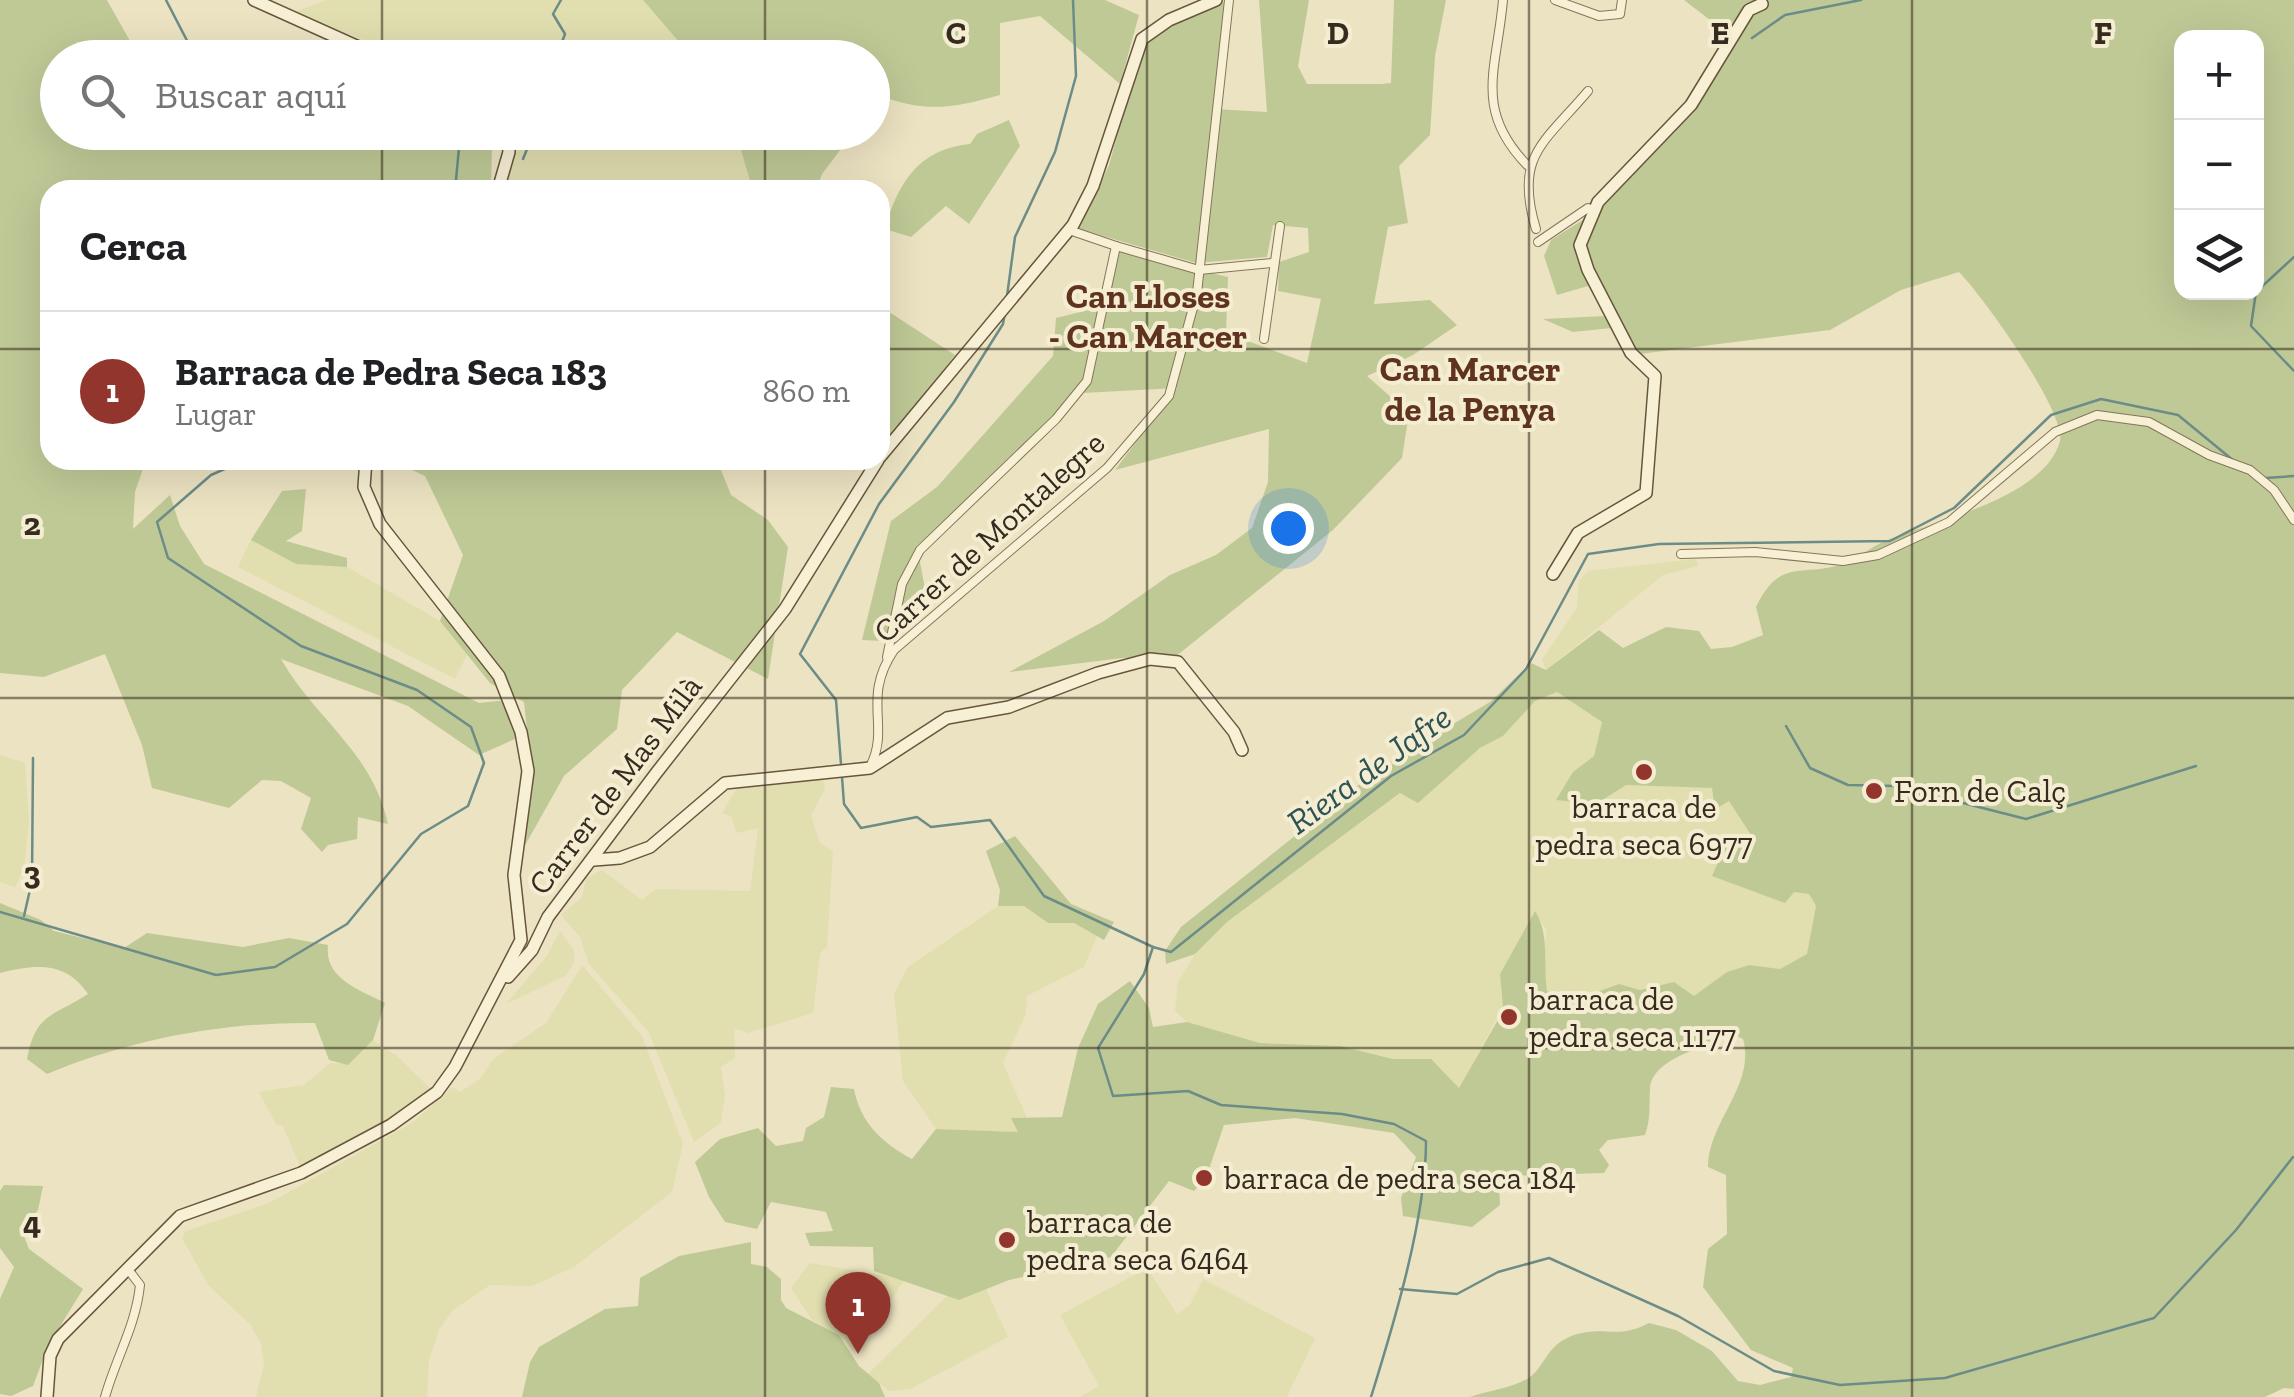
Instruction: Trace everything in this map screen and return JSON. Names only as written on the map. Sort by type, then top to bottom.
[{"type":"street","points":[[254,0],[343,40]]},
{"type":"street","name":"Carrer de Mas Milà","points":[[890,446],[1069,230],[1093,186],[1142,39],[1169,20],[1216,0]]},
{"type":"street","name":"Carrer de Montalegre","points":[[870,768],[879,750],[874,700],[886,662],[948,600],[1107,468],[1169,396],[1193,314],[1229,0]]},
{"type":"street","points":[[1503,0],[1491,94],[1494,119],[1509,146],[1528,164]]},
{"type":"street","points":[[1556,0],[1599,16],[1620,14],[1622,0]]},
{"type":"street","points":[[1553,574],[1578,533],[1646,493],[1655,376],[1631,353],[1582,257],[1582,236],[1594,210],[1691,105],[1749,10],[1762,4]]},
{"type":"street","points":[[1536,229],[1527,200],[1528,164],[1588,91]]},
{"type":"street","points":[[501,180],[509,150]]},
{"type":"street","points":[[1538,242],[1588,208],[1594,210]]},
{"type":"street","points":[[1264,339],[1280,226]]},
{"type":"street","points":[[1069,230],[1199,270],[1272,263]]},
{"type":"street","points":[[886,662],[902,584],[920,550],[1056,419],[1087,380],[1116,246]]},
{"type":"street","points":[[1681,554],[1755,552],[1844,561],[1878,555],[1949,522],[2055,432],[2097,415],[2150,422],[2209,455],[2250,470],[2274,490],[2294,520]]},
{"type":"street","points":[[47,1397],[50,1356],[58,1339],[180,1216],[284,1181],[417,1109],[445,1082],[521,940],[514,875],[526,790],[526,753],[499,676],[380,524],[364,487],[365,470]]},
{"type":"street","name":"Carrer de Mas Milà","points":[[492,995],[532,950],[548,917],[785,609],[872,470]]},
{"type":"street","points":[[594,860],[620,858],[650,847],[725,783],[870,768],[947,718],[1009,707],[1098,673],[1150,659],[1178,662],[1234,732],[1242,750]]},
{"type":"street","points":[[105,1397],[117,1353],[137,1312],[140,1284],[127,1268]]},
{"type":"shaded area","points":[[327,0],[643,0],[677,40],[363,40],[294,12]]},
{"type":"shaded area","points":[[512,150],[741,150],[750,180],[506,180]]},
{"type":"shaded area","points":[[251,540],[296,564],[347,567],[440,621],[467,655],[455,679],[238,567]]},
{"type":"shaded area","points":[[1696,559],[1699,566],[1663,575],[1546,670],[1542,660],[1577,608],[1579,580],[1588,571]]},
{"type":"shaded area","points":[[1557,692],[1602,722],[1594,756],[1573,772],[1557,800],[1626,785],[1713,788],[1715,808],[1729,801],[1754,838],[1721,855],[1713,876],[1809,894],[1816,906],[1808,954],[1780,969],[1749,965],[1727,972],[1694,996],[1674,982],[1640,990],[1619,984],[1567,1003],[1547,991],[1543,960],[1547,930],[1534,912],[1500,974],[1503,1007],[1459,1089],[1430,1059],[1393,1059],[1340,1046],[1260,1043],[1187,1022],[1175,1011],[1178,982],[1195,954],[1227,922],[1401,793],[1503,736],[1535,701]]},
{"type":"shaded area","points":[[0,755],[25,763],[29,821],[24,869],[15,887],[0,882]]},
{"type":"shaded area","points":[[823,779],[825,789],[811,815],[820,843],[833,851],[827,947],[820,953],[813,1013],[748,1033],[734,1028],[735,1058],[721,1067],[725,1095],[721,1123],[694,1142],[648,1031],[589,964],[580,937],[561,915],[582,897],[586,879],[602,870],[642,900],[655,889],[750,891],[758,828],[737,833],[731,816],[722,813],[738,786]]},
{"type":"shaded area","points":[[998,906],[1024,906],[1047,923],[1073,923],[1097,936],[1084,967],[1027,996],[1026,1014],[1003,1063],[1027,1118],[1019,1132],[936,1129],[903,1081],[894,994],[908,967]]},
{"type":"shaded area","points":[[560,931],[574,950],[574,963],[565,976],[506,1004],[547,956]]},
{"type":"shaded area","points":[[582,965],[642,1036],[683,1144],[672,1192],[574,1267],[532,1286],[490,1285],[453,1310],[439,1330],[429,1360],[427,1397],[256,1397],[264,1364],[261,1344],[250,1324],[209,1286],[182,1238],[186,1231],[269,1203],[412,1123],[453,1087],[460,1092],[481,1078],[493,1059],[546,1023]]},
{"type":"shaded area","points":[[373,1040],[397,1056],[433,1091],[387,1122],[300,1166],[283,1126],[276,1124],[259,1092],[304,1085],[330,1063],[348,1064]]},
{"type":"shaded area","points":[[810,1263],[905,1279],[855,1352],[839,1335],[812,1320],[791,1288]]},
{"type":"shaded area","points":[[1147,1268],[1177,1314],[1190,1305],[1203,1279],[1315,1338],[1287,1397],[1080,1397],[1099,1386],[1060,1315]]},
{"type":"shaded area","points":[[986,1289],[1008,1337],[910,1389],[889,1391],[868,1374],[947,1296],[959,1300]]},
{"type":"green space","points":[[0,0],[107,0],[129,40],[40,40],[40,150],[492,150],[491,180],[40,180],[40,470],[143,470],[135,492],[133,529],[170,495],[180,526],[204,564],[479,703],[507,700],[517,738],[479,755],[408,706],[281,659],[369,776],[388,824],[358,817],[357,839],[328,845],[322,852],[301,829],[311,798],[281,781],[262,780],[229,808],[152,788],[142,745],[105,654],[44,677],[0,673]]},
{"type":"green space","points":[[643,0],[1105,0],[1139,15],[1120,84],[1040,16],[1000,23],[1000,95],[940,107],[890,99],[890,40],[677,40]]},
{"type":"green space","points":[[1259,0],[1309,0],[1298,66],[1307,84],[1381,84],[1391,83],[1394,0],[1446,0],[1435,56],[1430,135],[1399,166],[1408,223],[1388,227],[1374,304],[1430,300],[1457,325],[1413,355],[1367,376],[1409,413],[1402,458],[1333,530],[1175,657],[1122,658],[1009,672],[1104,621],[1170,575],[1216,555],[1252,528],[1268,482],[1269,429],[1115,470],[1177,388],[1082,393],[917,546],[929,610],[884,641],[862,640],[891,521],[937,487],[1053,356],[1056,318],[1105,306],[1117,251],[1228,277],[1226,333],[1307,363],[1321,299],[1278,291],[1279,262],[1309,252],[1308,228],[1273,225],[1267,257],[1196,263],[1079,229],[1109,165],[1144,38],[1198,10],[1226,2],[1215,109],[1267,112]]},
{"type":"green space","points":[[1684,0],[2294,0],[2294,1389],[2284,1388],[2265,1397],[1470,1397],[1524,1380],[1558,1344],[1574,1335],[1628,1331],[1649,1323],[1676,1330],[1712,1351],[1738,1381],[1760,1385],[1791,1377],[1793,1368],[1751,1350],[1703,1287],[1708,1249],[1727,1234],[1726,1175],[1708,1167],[1715,1134],[1743,1072],[1743,1039],[1733,1034],[1661,1068],[1650,1088],[1645,1135],[1608,1140],[1599,1150],[1609,1165],[1604,1173],[1509,1176],[1499,1184],[1500,1205],[1472,1227],[1403,1216],[1401,1198],[1416,1157],[1394,1133],[1295,1118],[1224,1125],[1206,1178],[1194,1191],[1169,1181],[1111,1257],[1009,1280],[959,1300],[874,1271],[873,1247],[810,1246],[805,1233],[833,1231],[826,1212],[771,1202],[757,1229],[725,1222],[709,1197],[695,1162],[720,1139],[758,1128],[776,1146],[803,1141],[806,1128],[824,1117],[831,1087],[854,1089],[861,1112],[874,1130],[912,1159],[936,1129],[1018,1132],[1011,1118],[1062,1117],[1078,1048],[1098,1004],[1130,981],[1149,1008],[1153,1027],[1187,1022],[1260,1043],[1340,1046],[1393,1059],[1431,1059],[1459,1088],[1499,1018],[1503,1007],[1500,974],[1535,911],[1544,939],[1547,991],[1567,1003],[1619,984],[1640,990],[1674,982],[1694,996],[1727,972],[1749,965],[1780,969],[1807,954],[1816,906],[1809,894],[1794,892],[1785,903],[1712,876],[1727,842],[1741,846],[1753,838],[1729,801],[1715,809],[1712,788],[1626,785],[1596,804],[1556,800],[1573,772],[1594,756],[1602,722],[1557,692],[1535,701],[1503,736],[1480,748],[1418,803],[1400,793],[1227,922],[1195,954],[1166,964],[1165,951],[1181,927],[1381,767],[1490,702],[1531,663],[1546,670],[1599,630],[1623,648],[1666,627],[1699,631],[1711,649],[1732,647],[1763,635],[1756,607],[1765,591],[1784,574],[1845,563],[1885,541],[1985,505],[2033,478],[2050,461],[2060,441],[2050,406],[2002,328],[1959,272],[1901,290],[1830,330],[1624,356],[1621,327],[1573,332],[1543,319],[1606,316],[1595,284],[1557,295],[1544,256],[1551,240],[1597,211],[1704,94],[1727,33]]},
{"type":"green space","points":[[1009,120],[1020,146],[969,224],[946,206],[911,237],[890,231],[896,197],[913,171],[937,153],[970,144],[977,134]]},
{"type":"green space","points":[[741,150],[840,150],[820,180],[750,180]]},
{"type":"green space","points":[[890,313],[955,355],[890,441]]},
{"type":"green space","points":[[412,470],[721,470],[731,495],[768,520],[788,547],[768,679],[677,632],[622,690],[617,729],[564,776],[523,849],[533,786],[524,702],[490,683],[440,621],[463,555],[425,476]]},
{"type":"green space","points":[[306,489],[302,531],[286,541],[347,558],[347,567],[296,564],[251,540],[282,491]]},
{"type":"green space","points":[[1015,836],[1071,904],[1114,922],[1104,940],[1074,923],[1048,923],[1024,906],[998,906],[1000,890],[986,851]]},
{"type":"green space","points":[[0,903],[41,920],[54,931],[124,948],[147,933],[243,947],[289,938],[328,945],[328,957],[337,975],[385,1003],[373,1040],[348,1065],[329,1060],[315,1023],[281,1023],[212,1029],[145,1042],[47,1074],[27,1059],[35,1032],[48,1018],[88,994],[60,970],[38,967],[0,973]]},
{"type":"green space","points":[[4,1185],[43,1186],[38,1210],[22,1231],[29,1249],[83,1289],[48,1346],[33,1386],[11,1396],[0,1394],[0,1299],[14,1267],[0,1248],[0,1191]]},
{"type":"green space","points":[[751,1242],[751,1264],[767,1267],[781,1279],[781,1300],[786,1308],[839,1335],[859,1366],[879,1383],[885,1397],[522,1397],[530,1362],[539,1347],[605,1309],[638,1306],[640,1278],[679,1256]]},
{"type":"waterway","points":[[166,0],[187,40]]},
{"type":"waterway","points":[[561,0],[553,14],[565,34],[563,40]]},
{"type":"waterway","points":[[1007,296],[1015,237],[1055,152],[1076,76],[1073,0]]},
{"type":"waterway","points":[[1752,38],[1785,15],[1861,0]]},
{"type":"waterway","points":[[456,180],[459,150]]},
{"type":"waterway","points":[[523,159],[527,150]]},
{"type":"waterway","name":"Riera de Jafre","points":[[2264,285],[2294,257]]},
{"type":"waterway","name":"Riera de Jafre","points":[[2255,300],[2251,326],[2294,371]]},
{"type":"waterway","points":[[841,764],[836,700],[800,654],[879,504],[954,402],[1003,324],[1005,313]]},
{"type":"waterway","name":"Riera de Jafre","points":[[1371,1397],[1415,1236],[1426,1141],[1394,1124],[1342,1114],[1221,1105],[1188,1091],[1113,1096],[1098,1048],[1144,974],[1153,947],[1171,952],[1391,776],[1464,735],[1526,669],[1588,554],[1659,544],[1890,541],[1954,508],[2051,415],[2101,399],[2178,415],[2234,461]]},
{"type":"waterway","points":[[0,912],[216,975],[275,967],[347,924],[421,834],[468,806],[484,763],[471,727],[417,690],[301,646],[168,558],[157,522],[211,475],[222,470]]},
{"type":"waterway","name":"Riera de Jafre","points":[[2266,478],[2294,476]]},
{"type":"waterway","points":[[1786,726],[1810,768],[1848,785],[1896,786],[2026,819],[2196,766]]},
{"type":"waterway","points":[[24,916],[32,881],[33,758]]},
{"type":"waterway","points":[[842,777],[844,804],[861,828],[917,817],[931,827],[990,820],[1044,896],[1153,947]]},
{"type":"waterway","points":[[1400,1289],[1457,1294],[1498,1272],[1549,1258],[1678,1316],[1774,1371],[1840,1385],[1945,1378],[2154,1318],[2236,1230],[2293,1157]]},
{"type":"place","name":"barraca de pedra seca 6977","points":[[1644,772]]},
{"type":"place","name":"Forn de Calç","points":[[1874,791]]},
{"type":"place","name":"barraca de pedra seca 1177","points":[[1509,1017]]},
{"type":"place","name":"barraca de pedra seca 184","points":[[1204,1178]]},
{"type":"place","name":"barraca de pedra seca 6464","points":[[1007,1240]]},
{"type":"place","name":"Barraca de Pedra Seca 183","points":[[858,1354]]},
{"type":"district","name":"Can Lloses - Can Marcer","points":[[1148,316]]},
{"type":"district","name":"Can Marcer de la Penya","points":[[1470,389]]}]
